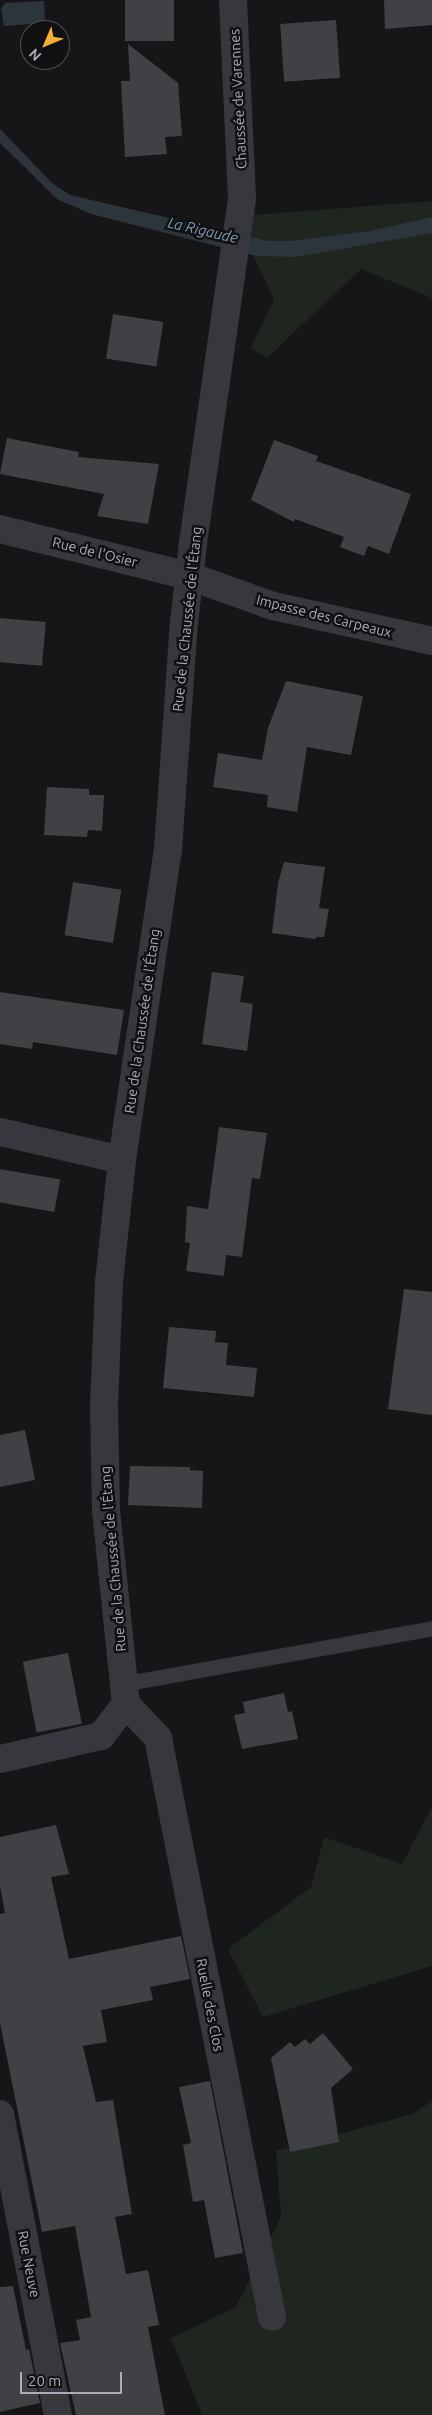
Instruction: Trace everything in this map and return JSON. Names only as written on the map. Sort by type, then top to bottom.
[{"type":"street","name":"Chaussée de Varennes","points":[[233,0],[242,198]]},
{"type":"street","name":"Rue de la Chaussée de l'Étang","points":[[124,1694],[106,1510],[104,1406],[109,1282],[122,1160],[168,850],[189,576],[242,198]]},
{"type":"street","name":"Rue de l'Osier","points":[[0,529],[189,576]]},
{"type":"street","name":"Impasse des Carpeaux","points":[[189,576],[273,606],[432,641]]},
{"type":"street","points":[[0,1132],[122,1160]]},
{"type":"street","points":[[0,1760],[101,1736],[124,1694]]},
{"type":"street","name":"Ruelle des Clos","points":[[124,1694],[158,1738],[272,2317]]},
{"type":"street","name":"Rue Neuve","points":[[0,2114],[58,2415]]},
{"type":"lane","points":[[124,1694],[432,1628]]},
{"type":"shaded area","points":[[432,201],[432,298],[361,269],[267,358],[251,348],[274,299],[243,235],[253,215]]},
{"type":"shaded area","points":[[432,1807],[432,1966],[263,2017],[228,1949],[311,1887],[324,1837],[402,1864]]},
{"type":"shaded area","points":[[432,2101],[432,2415],[202,2415],[171,2338],[236,2307],[281,2217],[276,2151],[413,2114]]},
{"type":"water","points":[[44,1],[45,20],[20,20],[20,25],[4,26],[1,9],[5,3]]},
{"type":"water","name":"La Rigaude","points":[[0,129],[53,184],[70,195],[268,241],[290,241],[370,231],[432,217],[432,233],[295,257],[256,256],[91,214],[57,199],[0,143]]},
{"type":"building","points":[[125,0],[174,0],[174,41],[125,41]]},
{"type":"building","points":[[384,0],[432,0],[432,25],[385,29]]},
{"type":"building","points":[[336,20],[340,78],[284,82],[280,24]]},
{"type":"building","points":[[128,44],[178,83],[182,136],[165,137],[167,154],[125,157],[121,81],[130,81]]},
{"type":"building","points":[[113,314],[163,322],[156,366],[106,358]]},
{"type":"building","points":[[7,438],[79,452],[78,457],[159,464],[148,524],[97,516],[104,494],[0,474]]},
{"type":"building","points":[[274,440],[318,456],[316,461],[411,494],[389,554],[368,546],[364,556],[340,547],[344,537],[295,519],[294,522],[251,500]]},
{"type":"building","points":[[0,618],[46,622],[42,666],[0,662]]},
{"type":"building","points":[[286,681],[363,696],[351,755],[307,747],[297,812],[267,807],[268,795],[213,787],[218,753],[262,760],[268,728]]},
{"type":"building","points":[[47,787],[89,789],[89,795],[104,795],[102,831],[88,830],[87,837],[44,835]]},
{"type":"building","points":[[284,862],[325,867],[319,908],[329,909],[324,937],[316,937],[315,939],[272,933],[278,883]]},
{"type":"building","points":[[73,882],[121,890],[113,943],[65,935]]},
{"type":"building","points":[[212,972],[244,976],[240,1002],[253,1004],[247,1051],[202,1044]]},
{"type":"building","points":[[0,992],[124,1010],[117,1055],[33,1042],[32,1049],[0,1044]]},
{"type":"building","points":[[219,1127],[267,1133],[260,1179],[252,1178],[242,1257],[226,1255],[224,1276],[186,1271],[190,1243],[185,1242],[187,1206],[208,1209]]},
{"type":"building","points":[[0,1169],[60,1180],[54,1212],[0,1203]]},
{"type":"building","points":[[404,1289],[432,1292],[432,1415],[388,1409]]},
{"type":"building","points":[[169,1327],[216,1331],[215,1342],[228,1343],[226,1365],[257,1368],[254,1397],[163,1388]]},
{"type":"building","points":[[25,1430],[35,1480],[0,1487],[0,1435]]},
{"type":"building","points":[[130,1466],[190,1467],[190,1470],[203,1471],[202,1508],[128,1505]]},
{"type":"building","points":[[68,1653],[82,1724],[37,1732],[23,1662]]},
{"type":"building","points":[[284,1693],[288,1712],[292,1711],[298,1739],[242,1749],[234,1715],[245,1713],[243,1702]]},
{"type":"building","points":[[56,1825],[69,1874],[51,1877],[69,1959],[181,1936],[190,1979],[150,1987],[153,2000],[101,2010],[107,2042],[83,2046],[96,2102],[113,2100],[132,2214],[115,2217],[126,2274],[148,2270],[159,2325],[148,2327],[165,2415],[76,2415],[60,2343],[80,2340],[76,2320],[91,2317],[75,2226],[42,2232],[0,2023],[0,1914],[5,1913],[0,1886],[0,1837]]},
{"type":"building","points":[[323,2033],[353,2069],[331,2088],[339,2142],[290,2152],[271,2058],[290,2042],[295,2047],[305,2039],[310,2044]]},
{"type":"building","points":[[210,2081],[243,2253],[215,2258],[204,2200],[193,2202],[183,2145],[191,2143],[179,2087]]},
{"type":"building","points":[[13,2286],[26,2350],[29,2349],[40,2403],[0,2412],[0,2287]]}]
